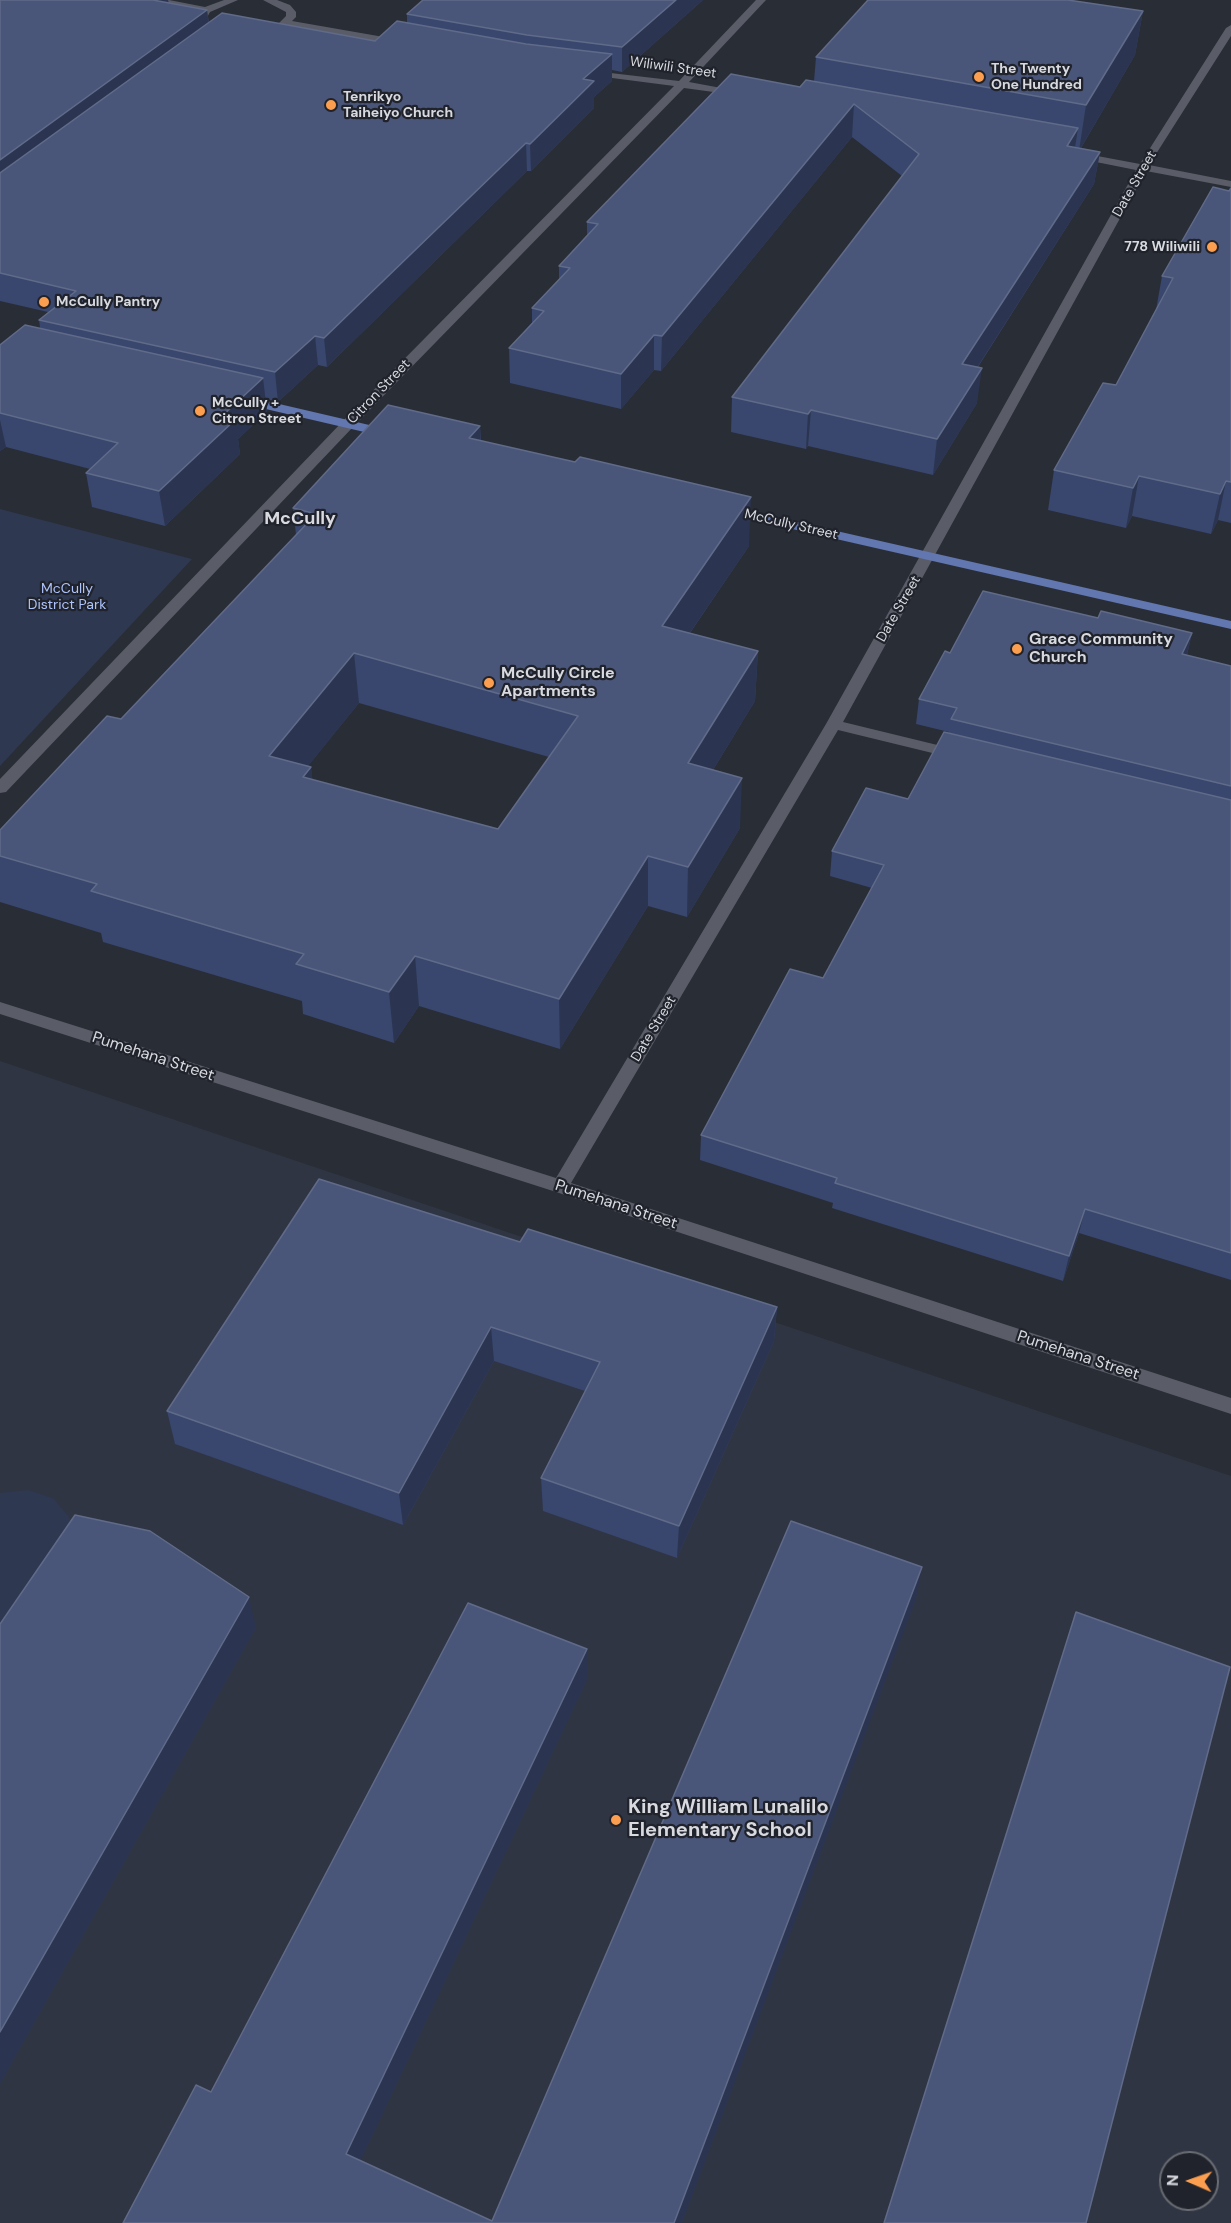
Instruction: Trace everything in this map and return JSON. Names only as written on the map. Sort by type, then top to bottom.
[{"type":"main road","points":[[226,396],[406,437]]},
{"type":"main road","name":"McCully Street","points":[[708,506],[1231,625]]},
{"type":"street","points":[[154,0],[206,10]]},
{"type":"street","points":[[212,31],[200,21],[201,15],[206,10],[233,0]]},
{"type":"street","points":[[268,0],[287,7],[291,17],[287,23],[272,30]]},
{"type":"street","name":"Citron Street","points":[[0,788],[348,424],[682,84],[761,0]]},
{"type":"street","points":[[287,23],[415,46]]},
{"type":"street","name":"Date Street","points":[[560,1186],[834,724],[1143,167],[1231,28]]},
{"type":"street","name":"Wiliwili Street","points":[[582,71],[751,96]]},
{"type":"street","points":[[1063,152],[1231,183]]},
{"type":"street","points":[[834,724],[970,757]]},
{"type":"street","name":"Pumehana Street","points":[[0,1008],[560,1186],[1231,1407]]},
{"type":"shaded area","name":"King William Lunalilo Elementary School","points":[[0,1061],[1231,1476],[1231,2223],[0,2223]]},
{"type":"green space","name":"McCully District Park","points":[[0,509],[192,559],[0,766]]},
{"type":"green space","points":[[28,1490],[53,1498],[79,1529],[0,1636],[0,1493]]},
{"type":"building","points":[[0,0],[153,0],[207,10],[0,160]]},
{"type":"building","points":[[423,0],[676,0],[622,47],[527,35],[407,14]]},
{"type":"building","points":[[868,0],[1068,0],[1143,11],[1086,105],[816,57]]},
{"type":"building","points":[[222,13],[375,41],[397,21],[526,44],[612,54],[583,79],[594,81],[530,144],[526,143],[324,338],[315,336],[275,372],[39,320],[76,291],[0,273],[0,173]]},
{"type":"building","points":[[731,74],[800,87],[806,80],[1078,128],[1067,146],[1100,152],[962,364],[982,368],[937,439],[811,410],[808,414],[732,397],[919,154],[854,104],[662,336],[654,335],[621,374],[509,348],[544,311],[532,308],[570,268],[559,266],[598,224],[587,222]]},
{"type":"building","points":[[1213,187],[1229,191],[1231,188],[1231,482],[1226,481],[1220,494],[1139,476],[1133,488],[1054,470],[1103,383],[1116,385],[1173,278],[1162,276]]},
{"type":"building","points":[[25,325],[263,378],[222,416],[236,419],[159,491],[86,473],[118,443],[0,413],[0,345]]},
{"type":"building","points":[[388,405],[480,426],[469,438],[575,462],[580,457],[751,497],[662,626],[758,651],[688,763],[742,778],[688,867],[648,856],[559,999],[415,956],[389,992],[296,964],[304,954],[91,891],[97,884],[0,856],[0,830],[107,716],[121,719],[316,514],[293,508]],"holes":[[[354,653],[578,716],[498,829],[303,777],[311,767],[269,756]]]},
{"type":"building","points":[[983,591],[1098,618],[1101,611],[1192,633],[1182,654],[1231,666],[1231,786],[951,719],[957,708],[919,699],[945,651],[950,653]]},
{"type":"building","points":[[944,732],[1231,800],[1231,1253],[1085,1209],[1069,1256],[835,1183],[837,1178],[701,1135],[790,969],[823,978],[884,865],[832,851],[866,788],[908,799]]},
{"type":"building","points":[[319,1179],[520,1242],[528,1229],[777,1307],[679,1526],[541,1478],[600,1362],[491,1327],[399,1493],[167,1411]]},
{"type":"building","points":[[75,1515],[150,1531],[249,1597],[0,2032],[0,1624]]},
{"type":"building","points":[[791,1521],[922,1567],[674,2223],[123,2223],[196,2085],[211,2092],[468,1603],[587,1649],[346,2154],[492,2221]]},
{"type":"building","points":[[1076,1612],[1230,1667],[1086,2223],[884,2223]]},
{"type":"place","name":"The Twenty One Hundred","points":[[979,77]]},
{"type":"place","name":"Tenrikyo Taiheiyo Church","points":[[331,105]]},
{"type":"place","name":"778 Wiliwili","points":[[1212,247]]},
{"type":"place","name":"McCully Pantry","points":[[44,302]]},
{"type":"place","name":"McCully + Citron Street","points":[[200,411]]},
{"type":"place","name":"Grace Community Church","points":[[1017,649]]},
{"type":"place","name":"McCully Circle Apartments","points":[[489,683]]},
{"type":"place","name":"King William Lunalilo Elementary School","points":[[616,1820]]},
{"type":"district","name":"McCully","points":[[300,519]]}]
